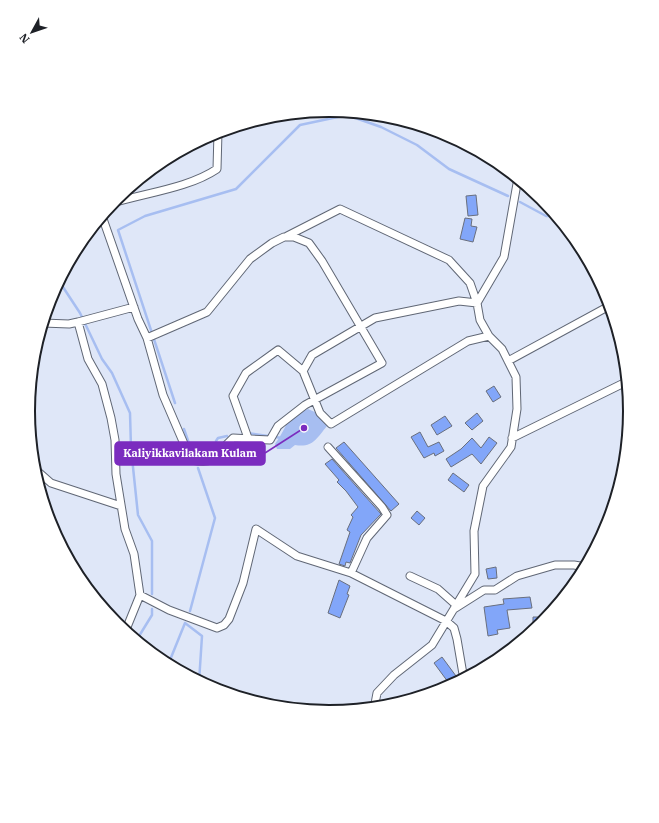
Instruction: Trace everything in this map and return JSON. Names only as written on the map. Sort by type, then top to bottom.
[{"type":"street","points":[[124,200],[177,185],[209,174],[217,169],[218,139]]},
{"type":"street","points":[[477,303],[504,257],[517,184]]},
{"type":"street","points":[[151,336],[208,312],[250,259],[272,243],[340,209],[449,260],[470,283],[477,303],[480,320],[489,336],[502,349],[516,377],[517,409],[511,447],[483,486],[474,531],[475,574],[432,645],[394,675],[377,693],[375,702]]},
{"type":"street","points":[[104,222],[134,307],[151,336],[163,395],[191,460],[206,463],[217,457],[224,446],[233,438],[270,440],[278,426],[314,400],[382,363],[322,261],[309,243],[294,237],[284,237]]},
{"type":"street","points":[[303,371],[312,355],[359,326],[375,318],[459,301],[477,303]]},
{"type":"street","points":[[49,323],[78,322],[134,307]]},
{"type":"street","points":[[508,361],[605,307]]},
{"type":"street","points":[[78,322],[88,359],[102,384],[111,418],[121,506],[125,529],[134,554],[140,595],[127,626]]},
{"type":"street","points":[[248,438],[233,396],[246,373],[278,350],[303,371],[320,413],[331,424],[468,341],[489,336]]},
{"type":"street","points":[[512,438],[622,384]]},
{"type":"street","points":[[328,448],[382,507],[387,515],[367,538],[350,573]]},
{"type":"street","points":[[42,475],[51,483],[121,506]]},
{"type":"street","points":[[140,595],[169,610],[217,628],[224,625],[229,619],[243,582],[256,529],[297,556],[350,573],[446,621],[454,628],[463,674]]},
{"type":"street","points":[[455,607],[484,590],[495,590],[517,576],[555,565],[580,566]]},
{"type":"street","points":[[410,576],[438,589],[455,607]]},
{"type":"water","points":[[308,409],[317,413],[327,426],[314,441],[306,445],[295,445],[290,449],[277,449],[275,444],[290,419]]},
{"type":"building","points":[[476,195],[478,215],[468,216],[466,196]]},
{"type":"building","points":[[465,218],[472,219],[471,226],[477,227],[473,242],[460,239]]},
{"type":"building","points":[[494,386],[501,397],[493,402],[486,391]]},
{"type":"building","points":[[477,413],[483,421],[472,430],[465,423]]},
{"type":"building","points":[[445,416],[452,426],[437,435],[431,425]]},
{"type":"building","points":[[420,432],[428,447],[439,442],[444,451],[435,456],[434,453],[424,458],[411,437]]},
{"type":"building","points":[[489,437],[497,443],[481,464],[472,454],[451,467],[446,459],[461,449],[472,438],[481,448]]},
{"type":"building","points":[[344,442],[399,504],[391,511],[336,448]]},
{"type":"building","points":[[332,459],[381,514],[361,535],[350,563],[346,562],[345,566],[339,564],[350,532],[347,530],[353,517],[351,515],[358,507],[337,482],[339,480],[325,464]]},
{"type":"building","points":[[453,473],[469,485],[464,492],[448,480]]},
{"type":"building","points":[[417,511],[425,518],[419,525],[411,518]]},
{"type":"building","points":[[496,567],[497,578],[488,579],[486,569]]},
{"type":"building","points":[[339,580],[350,586],[347,594],[349,595],[340,618],[328,613]]},
{"type":"building","points":[[530,597],[532,608],[507,610],[510,628],[497,630],[498,634],[488,636],[484,607],[504,604],[503,599]]},
{"type":"building","points":[[533,617],[541,617],[538,620],[533,625]]},
{"type":"building","points":[[442,657],[456,676],[448,681],[434,663]]},
{"type":"waterway","points":[[175,403],[118,230],[145,216],[236,189],[300,125],[336,117]]},
{"type":"waterway","points":[[358,119],[381,127],[417,145],[449,169],[508,196]]},
{"type":"waterway","points":[[520,202],[546,216],[550,216]]},
{"type":"waterway","points":[[63,286],[80,313],[102,359],[112,373],[130,413],[131,448],[138,515],[152,541],[152,594]]},
{"type":"waterway","points":[[184,429],[193,455]]},
{"type":"waterway","points":[[247,433],[282,438]]},
{"type":"waterway","points":[[216,441],[218,438],[227,436]]},
{"type":"waterway","points":[[197,457],[208,452]]},
{"type":"waterway","points":[[190,611],[215,518],[198,468]]},
{"type":"waterway","points":[[139,636],[152,615],[152,609]]},
{"type":"waterway","points":[[170,659],[185,623],[202,636],[199,676]]},
{"type":"place","name":"Kaliyikkavilakam Kulam","points":[[304,428]]}]
